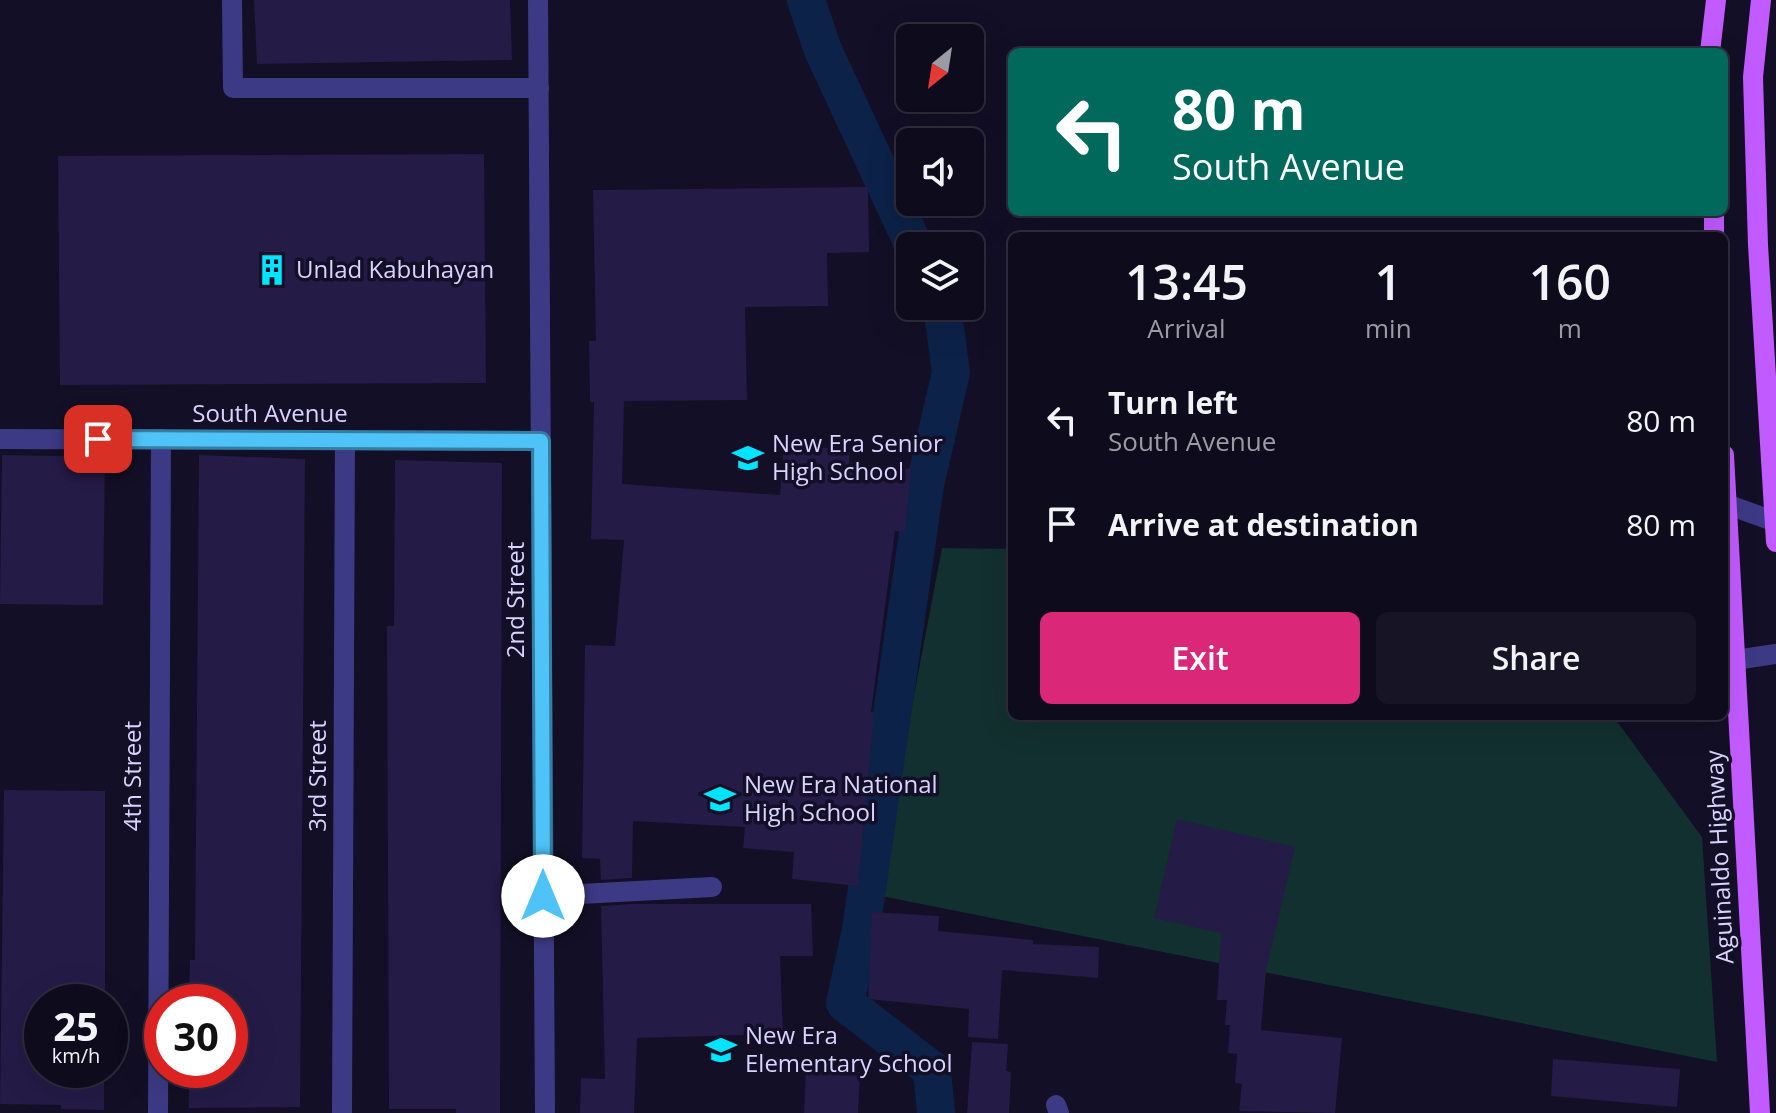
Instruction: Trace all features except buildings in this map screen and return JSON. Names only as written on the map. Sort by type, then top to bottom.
[{"type":"main road","points":[[1710,48],[1716,0]]},
{"type":"main road","points":[[1761,0],[1753,92],[1758,245],[1776,529]]},
{"type":"main road","name":"Aguinaldo Highway","points":[[1728,539],[1760,1113]]},
{"type":"street","points":[[232,0],[233,88],[539,88]]},
{"type":"street","name":"2nd Street","points":[[538,0],[545,1113]]},
{"type":"street","name":"South Avenue","points":[[0,439],[541,441]]},
{"type":"street","name":"4th Street","points":[[158,1113],[161,439]]},
{"type":"street","name":"3rd Street","points":[[342,1113],[345,440]]},
{"type":"street","points":[[1728,505],[1776,529]]},
{"type":"street","points":[[1735,660],[1776,654]]},
{"type":"street","points":[[543,896],[712,887]]},
{"type":"green space","points":[[942,548],[1008,549],[1008,720],[1616,720],[1702,837],[1717,1062],[876,895]]},
{"type":"waterway","points":[[806,0],[823,50],[908,232]]},
{"type":"waterway","points":[[936,1113],[932,1070],[845,1003],[861,930],[925,485],[951,372],[944,320]]},
{"type":"place","name":"Unlad Kabuhayan","points":[[272,270]]},
{"type":"place","name":"New Era Senior High School","points":[[748,458]]},
{"type":"place","name":"New Era National High School","points":[[720,799]]},
{"type":"place","name":"New Era Elementary School","points":[[721,1050]]},
{"type":"route","points":[[98,439],[541,441],[543,896]]}]
